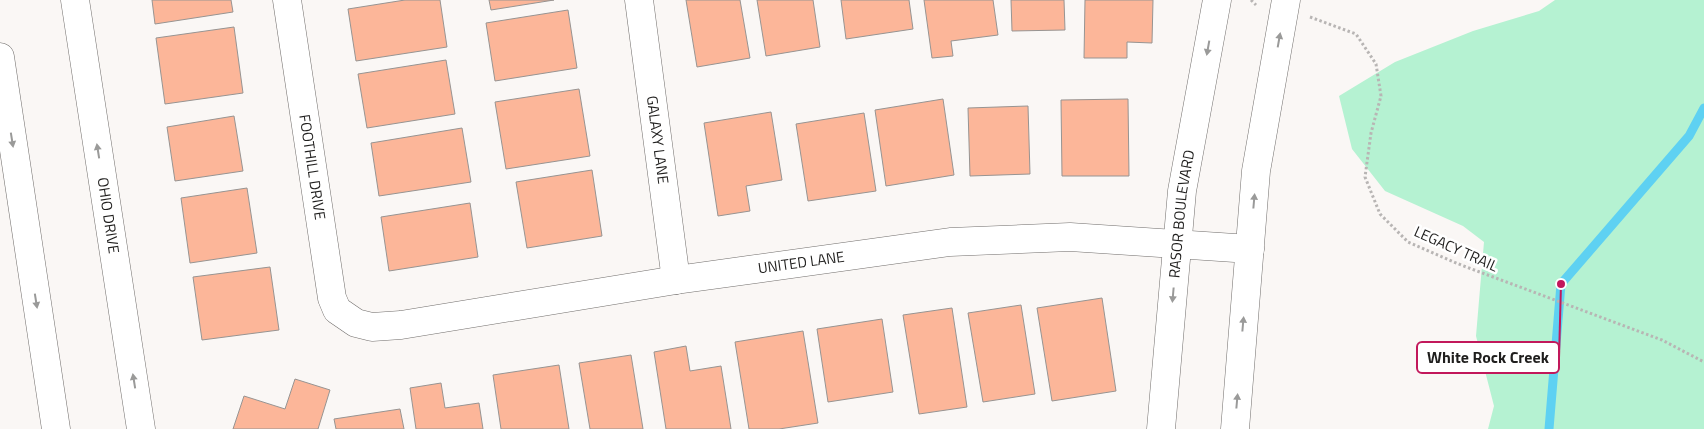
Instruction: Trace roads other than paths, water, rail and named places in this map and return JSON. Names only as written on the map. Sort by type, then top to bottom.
[{"type":"main road","name":"OHIO DRIVE","points":[[75,0],[141,429]]},
{"type":"main road","name":"FOOTHILL DRIVE","points":[[287,0],[332,298],[337,310],[356,322]]},
{"type":"main road","name":"GALAXY LANE","points":[[639,0],[676,280]]},
{"type":"main road","name":"RASOR BOULEVARD","points":[[1161,429],[1182,191],[1217,0]]},
{"type":"main road","points":[[1235,429],[1256,172],[1295,8]]},
{"type":"main road","points":[[0,57],[56,429]]},
{"type":"main road","name":"UNITED LANE","points":[[356,322],[372,327],[401,325],[676,280],[950,242],[1070,237],[1250,249]]},
{"type":"waterway","points":[[1549,429],[1561,284],[1689,136],[1704,108]]},
{"type":"place","name":"White Rock Creek","points":[[1561,284]]}]
